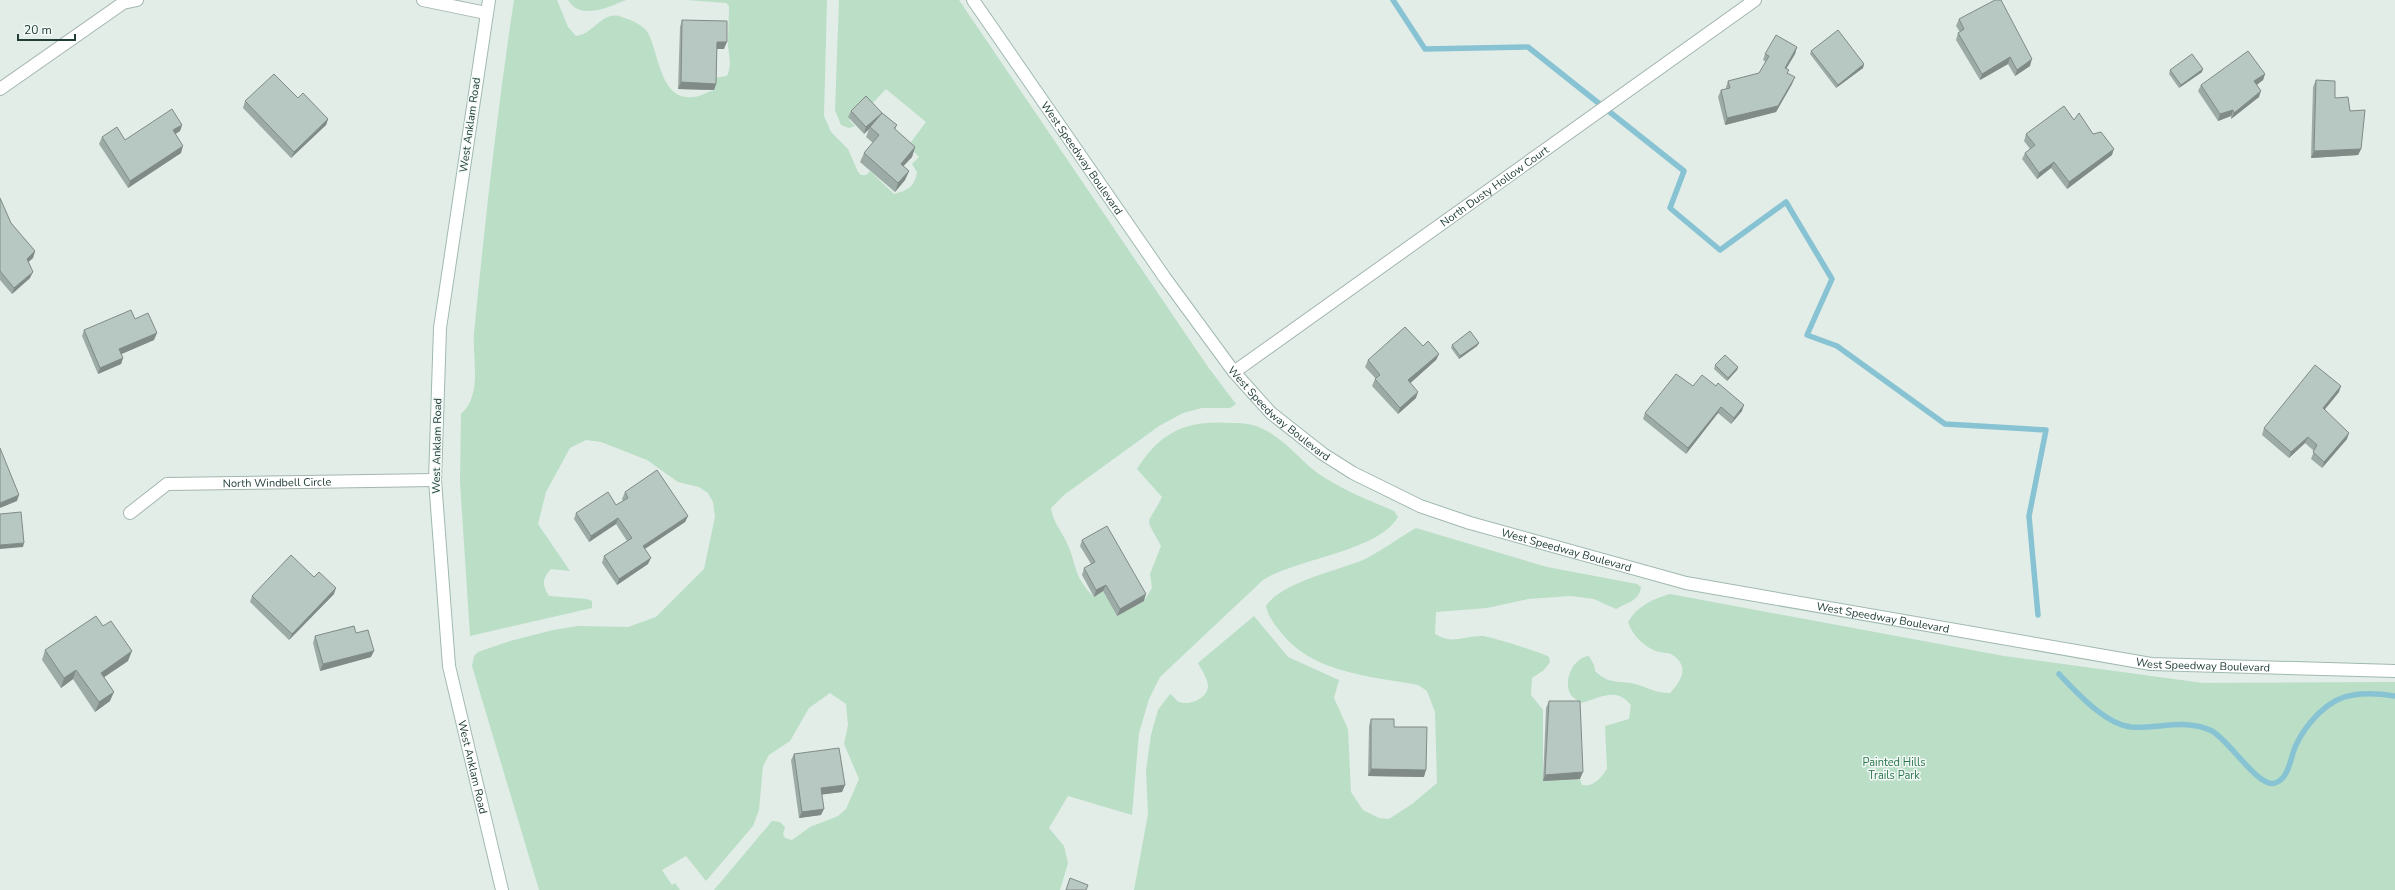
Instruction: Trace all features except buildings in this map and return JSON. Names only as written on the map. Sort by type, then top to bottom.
[{"type":"main road","points":[[0,89],[123,3],[137,0]]},
{"type":"main road","points":[[423,0],[486,13]]},
{"type":"main road","name":"West Anklam Road","points":[[489,0],[440,328],[435,480],[449,666],[502,890]]},
{"type":"main road","name":"West Speedway Boulevard","points":[[973,0],[1165,278],[1234,372],[1271,413],[1323,454],[1353,473],[1420,506],[1470,523],[1686,583],[2151,664],[2395,671]]},
{"type":"main road","name":"North Dusty Hollow Court","points":[[1234,372],[1755,0]]},
{"type":"main road","name":"North Windbell Circle","points":[[130,513],[166,484],[435,480]]},
{"type":"green space","points":[[514,0],[557,0],[568,27],[576,36],[587,32],[607,17],[619,16],[635,22],[643,27],[648,33],[667,84],[674,92],[682,96],[696,97],[714,90],[714,78],[727,76],[729,72],[729,6],[726,3],[687,0],[827,0],[824,116],[831,132],[848,149],[858,172],[861,175],[866,175],[870,171],[894,194],[907,190],[914,182],[917,172],[912,164],[919,157],[908,146],[926,122],[886,89],[867,109],[863,104],[849,120],[855,126],[849,128],[841,125],[835,110],[839,0],[959,0],[1208,367],[1236,404],[1230,408],[1202,408],[1183,413],[1159,426],[1064,495],[1051,508],[1055,521],[1069,548],[1078,575],[1082,582],[1094,597],[1103,591],[1117,616],[1144,601],[1152,588],[1150,574],[1161,546],[1149,522],[1162,497],[1137,469],[1155,446],[1175,431],[1186,427],[1199,424],[1241,423],[1259,427],[1280,439],[1317,473],[1350,492],[1394,511],[1398,517],[1388,529],[1373,539],[1355,547],[1278,572],[1263,580],[1160,677],[1149,699],[1139,733],[1132,815],[1068,796],[1049,828],[1064,846],[1068,863],[1060,890],[714,890],[772,821],[780,822],[785,827],[783,834],[785,838],[792,840],[810,827],[838,816],[846,809],[859,779],[844,744],[848,725],[846,704],[830,693],[809,708],[790,741],[769,755],[763,766],[759,810],[753,826],[706,881],[686,856],[662,870],[672,885],[675,883],[680,890],[539,890],[472,666],[474,656],[478,652],[510,641],[553,630],[578,626],[628,627],[656,617],[704,569],[715,517],[713,502],[708,493],[699,487],[678,482],[647,460],[601,442],[586,440],[570,448],[546,492],[538,524],[570,571],[551,569],[544,582],[545,589],[549,596],[587,599],[592,601],[592,608],[470,636],[460,482],[461,414],[468,406],[472,397],[474,386],[474,333],[478,291],[497,125]]},
{"type":"green space","points":[[568,0],[626,0],[603,9],[587,11],[580,10],[573,6]]},
{"type":"green space","name":"Painted Hills Trails Park","points":[[1416,528],[1547,567],[1637,584],[1641,587],[1636,598],[1616,609],[1594,599],[1571,596],[1528,599],[1487,608],[1436,612],[1435,634],[1442,637],[1448,639],[1458,639],[1482,636],[1549,657],[1550,662],[1544,670],[1532,678],[1531,695],[1543,710],[1543,781],[1580,779],[1582,785],[1590,785],[1597,781],[1607,769],[1605,726],[1629,719],[1631,705],[1620,696],[1601,696],[1581,703],[1571,695],[1568,683],[1571,671],[1574,665],[1584,657],[1589,656],[1594,665],[1595,671],[1610,680],[1635,684],[1665,693],[1670,693],[1678,683],[1681,678],[1682,668],[1681,663],[1677,658],[1671,654],[1654,650],[1644,644],[1633,632],[1628,622],[1641,607],[1658,598],[1670,594],[2004,656],[2203,683],[2395,682],[2395,890],[1134,890],[1148,814],[1146,770],[1151,735],[1158,710],[1170,694],[1178,701],[1183,703],[1193,702],[1202,697],[1207,690],[1208,683],[1198,663],[1254,616],[1288,657],[1339,680],[1334,698],[1348,729],[1351,792],[1363,810],[1379,818],[1389,819],[1412,804],[1437,783],[1435,712],[1427,691],[1418,685],[1361,675],[1324,664],[1307,655],[1292,644],[1273,622],[1269,616],[1266,606],[1284,590],[1311,578],[1363,560],[1377,553]]},
{"type":"waterway","points":[[1393,0],[1425,49],[1528,47],[1684,171],[1670,208],[1720,250],[1786,202],[1832,279],[1807,335],[1837,346],[1945,424],[2046,430],[2029,516],[2038,615]]},
{"type":"waterway","points":[[2059,674],[2101,714],[2121,725],[2131,727],[2193,725],[2212,731],[2219,736],[2253,772],[2268,783],[2275,783],[2284,777],[2300,737],[2319,713],[2335,701],[2344,697],[2363,694],[2395,696]]}]
